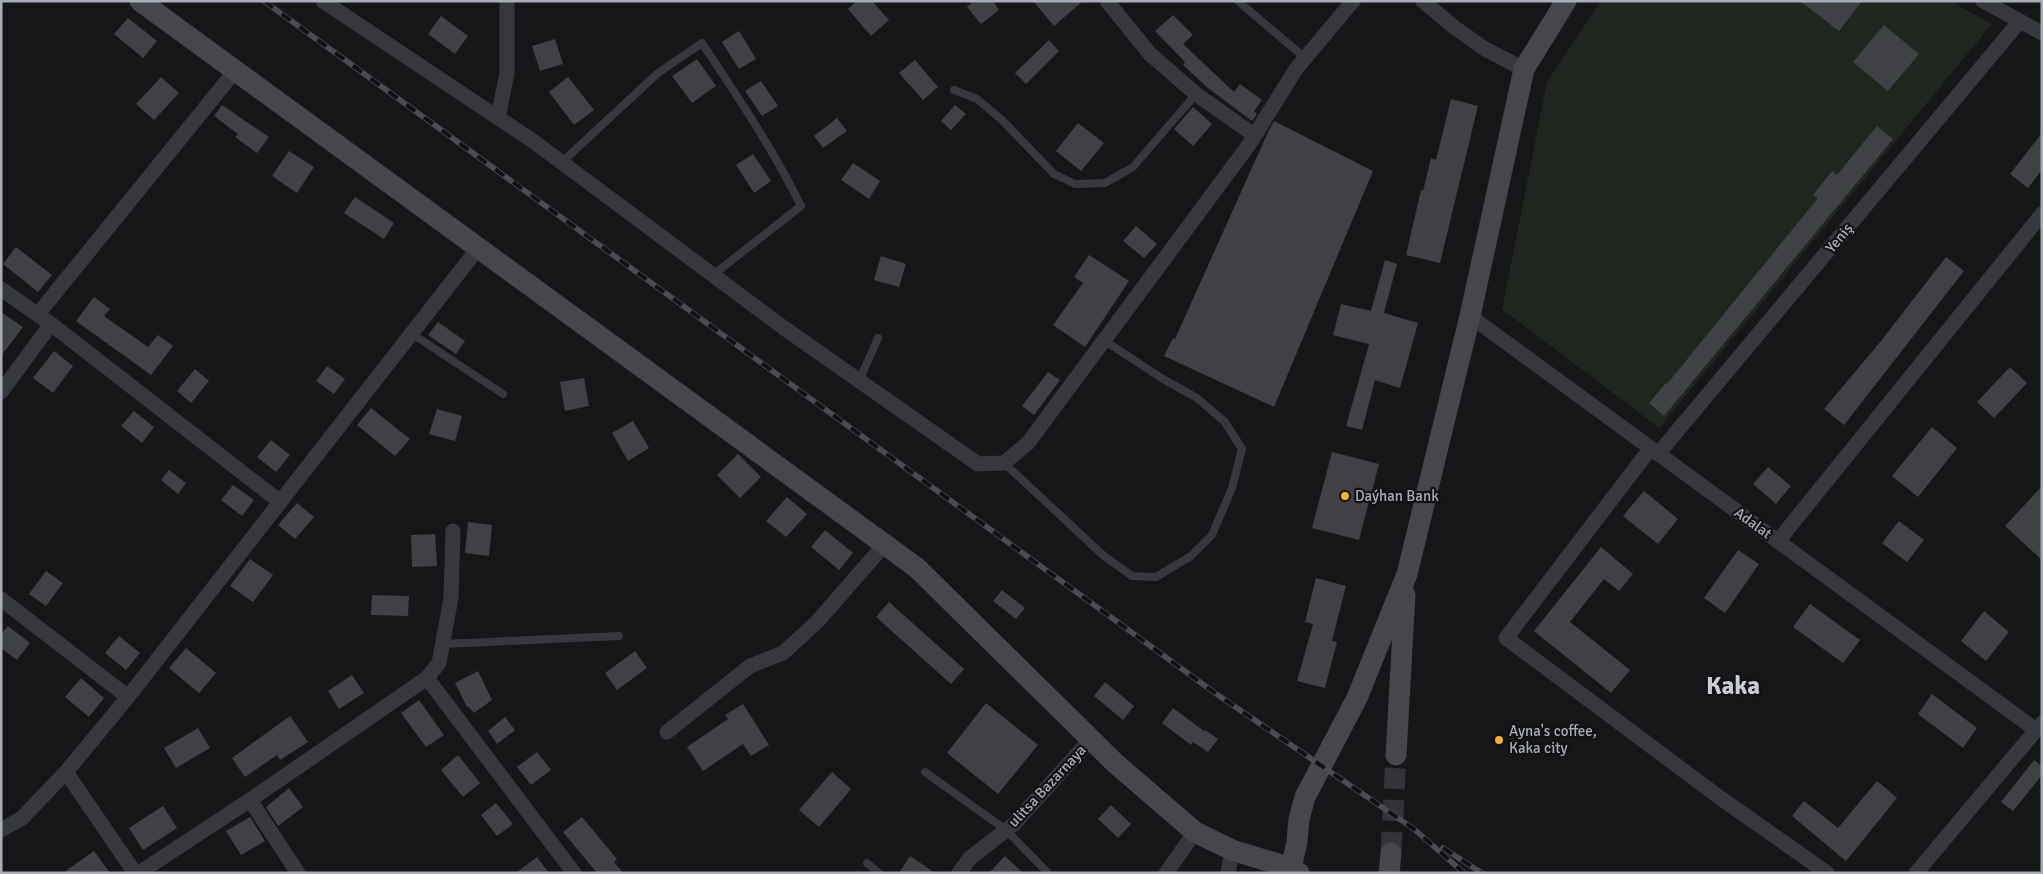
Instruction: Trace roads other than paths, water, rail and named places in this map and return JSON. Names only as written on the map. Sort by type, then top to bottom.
[{"type":"street","points":[[140,1],[917,568],[1114,763],[1195,832],[1232,850],[1295,870],[1299,819],[1305,797],[1357,698],[1407,574],[1470,316],[1524,69],[1566,1]]},
{"type":"street","points":[[323,1],[562,162],[784,328],[978,464],[1004,463],[1028,444],[1106,341],[1254,135],[1296,70],[1353,1]]},
{"type":"street","points":[[498,118],[507,73],[507,1]]},
{"type":"street","points":[[1106,1],[1150,54],[1196,94],[1254,135]]},
{"type":"street","points":[[1422,1],[1454,28],[1485,49],[1524,69]]},
{"type":"street","points":[[1983,1],[2042,33]]},
{"type":"street","name":"Yeniş","points":[[1827,873],[1719,797],[1506,638],[1654,451],[2020,21]]},
{"type":"street","points":[[38,314],[235,71]]},
{"type":"street","points":[[1778,541],[2042,214]]},
{"type":"street","points":[[1,830],[22,818],[66,772],[128,697],[479,247]]},
{"type":"street","points":[[1,289],[38,314],[279,501]]},
{"type":"street","name":"Adalat","points":[[1470,316],[1778,541],[2039,727]]},
{"type":"street","points":[[1,392],[51,324]]},
{"type":"street","points":[[139,873],[250,800],[427,678],[439,663],[452,598],[453,531]]},
{"type":"street","points":[[667,732],[750,666],[783,653],[817,622],[885,544]]},
{"type":"street","points":[[1396,755],[1407,574]]},
{"type":"street","points":[[1,599],[128,697]]},
{"type":"street","points":[[427,678],[574,873]]},
{"type":"street","points":[[1916,873],[2039,727]]},
{"type":"street","name":"ulitsa Bazarnaya","points":[[959,873],[970,858],[1014,824],[1091,739]]},
{"type":"street","points":[[66,772],[135,873]]},
{"type":"street","points":[[250,800],[298,873]]},
{"type":"street","points":[[1166,873],[1195,832]]},
{"type":"street","points":[[1228,873],[1232,850]]},
{"type":"lane","points":[[1238,1],[1305,58]]},
{"type":"lane","points":[[562,162],[658,73],[702,43],[749,114],[787,178],[801,206],[713,275]]},
{"type":"lane","points":[[954,90],[977,99],[1002,120],[1054,174],[1075,184],[1105,183],[1132,167],[1196,94]]},
{"type":"lane","points":[[411,333],[503,394]]},
{"type":"lane","points":[[859,381],[878,338]]},
{"type":"lane","points":[[1004,463],[1104,556],[1132,576],[1156,577],[1191,556],[1212,535],[1232,488],[1242,449],[1225,422],[1197,398],[1163,379],[1106,341]]},
{"type":"lane","points":[[443,644],[619,636]]},
{"type":"lane","points":[[925,772],[1006,830],[1048,873]]},
{"type":"lane","points":[[867,863],[879,873]]},
{"type":"tunnel","points":[[1391,853],[1396,755]]},
{"type":"railway","points":[[264,1],[1215,693],[1414,829],[1464,873]]},
{"type":"railway","points":[[1443,848],[1482,873]]},
{"type":"place","name":"Daýhan Bank","points":[[1345,496]]},
{"type":"place","name":"Ayna's coffee, Kaka city","points":[[1499,740]]},
{"type":"district","name":"Kaka","points":[[1733,685]]}]
